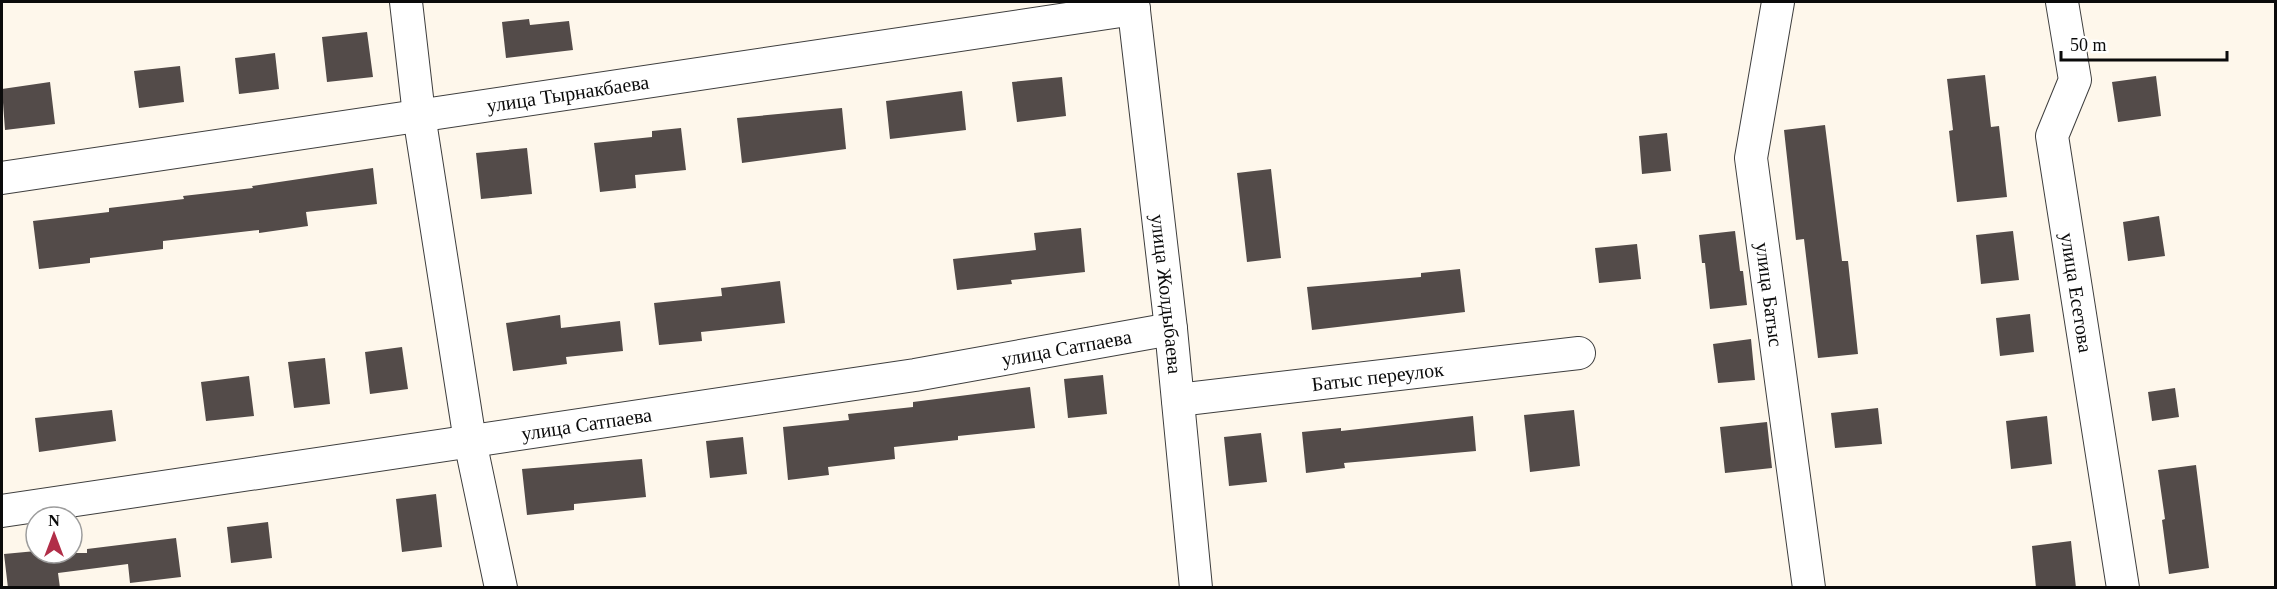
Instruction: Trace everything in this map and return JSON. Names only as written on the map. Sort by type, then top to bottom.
[{"type":"street","points":[[406,2],[419,115],[470,441],[501,588]]},
{"type":"street","name":"улица Батыс","points":[[1778,2],[1751,158],[1809,588]]},
{"type":"street","name":"улица Есетова","points":[[2062,2],[2075,80],[2052,136],[2123,588]]},
{"type":"street","name":"улица Тырнакбаева","points":[[2,178],[1134,5]]},
{"type":"street","name":"улица Жолдыбаева","points":[[1134,5],[1172,329],[1196,588]]},
{"type":"street","name":"улица Сатпаева","points":[[2,511],[915,375],[1172,329]]},
{"type":"street","name":"Батыс переулок","points":[[1178,400],[1579,353]]},
{"type":"building","points":[[529,19],[530,25],[569,21],[573,50],[506,58],[502,22]]},
{"type":"building","points":[[367,32],[373,77],[327,82],[322,37]]},
{"type":"building","points":[[275,53],[279,89],[239,94],[235,58]]},
{"type":"building","points":[[180,66],[184,102],[139,108],[134,71]]},
{"type":"building","points":[[1985,75],[1991,127],[1999,126],[2007,197],[1957,202],[1949,131],[1953,130],[1947,79]]},
{"type":"building","points":[[2156,76],[2161,116],[2118,122],[2112,82]]},
{"type":"building","points":[[1062,77],[1066,116],[1017,122],[1012,82]]},
{"type":"building","points":[[50,82],[55,124],[5,130],[2,89]]},
{"type":"building","points":[[962,91],[966,130],[890,139],[886,101]]},
{"type":"building","points":[[842,108],[846,149],[742,163],[737,118]]},
{"type":"building","points":[[1825,125],[1842,261],[1848,261],[1858,354],[1818,358],[1804,239],[1796,240],[1784,130]]},
{"type":"building","points":[[681,128],[686,170],[635,175],[636,188],[600,192],[594,143],[652,137],[652,131]]},
{"type":"building","points":[[1667,133],[1671,171],[1642,174],[1639,136]]},
{"type":"building","points":[[527,148],[532,194],[481,199],[476,153]]},
{"type":"building","points":[[373,168],[377,204],[306,212],[308,226],[259,233],[259,230],[163,241],[163,249],[90,258],[90,263],[39,269],[33,221],[109,212],[109,208],[184,199],[183,196],[253,188],[252,186]]},
{"type":"building","points":[[1271,169],[1281,258],[1247,262],[1237,173]]},
{"type":"building","points":[[2159,216],[2165,256],[2128,261],[2123,222]]},
{"type":"building","points":[[1081,228],[1085,272],[1011,280],[1012,284],[957,290],[953,259],[1036,250],[1034,233]]},
{"type":"building","points":[[1735,231],[1747,305],[1710,309],[1705,263],[1702,263],[1699,235]]},
{"type":"building","points":[[2013,231],[2019,280],[1981,284],[1976,235]]},
{"type":"building","points":[[1637,244],[1641,279],[1599,283],[1595,248]]},
{"type":"building","points":[[1460,269],[1465,312],[1312,330],[1307,287],[1421,277],[1421,273]]},
{"type":"building","points":[[780,281],[785,323],[701,332],[702,341],[659,345],[654,303],[722,296],[721,288]]},
{"type":"building","points":[[2030,314],[2034,352],[2000,356],[1996,318]]},
{"type":"building","points":[[560,315],[561,328],[620,321],[623,351],[566,357],[567,364],[513,371],[506,323]]},
{"type":"building","points":[[1751,339],[1755,380],[1718,383],[1713,344]]},
{"type":"building","points":[[402,347],[408,389],[370,394],[365,352]]},
{"type":"building","points":[[325,358],[330,404],[294,408],[288,362]]},
{"type":"building","points":[[1103,375],[1107,414],[1068,418],[1064,379]]},
{"type":"building","points":[[249,376],[254,416],[206,421],[201,382]]},
{"type":"building","points":[[1030,387],[1035,428],[958,436],[958,440],[894,447],[895,459],[828,467],[829,475],[788,480],[783,427],[849,420],[848,414],[913,407],[913,402]]},
{"type":"building","points":[[2175,388],[2179,417],[2152,421],[2148,392]]},
{"type":"building","points":[[1878,408],[1882,444],[1835,448],[1831,413]]},
{"type":"building","points":[[112,410],[116,441],[39,452],[35,418]]},
{"type":"building","points":[[1574,410],[1580,466],[1530,472],[1524,415]]},
{"type":"building","points":[[1473,416],[1476,451],[1344,463],[1345,468],[1306,473],[1302,432],[1341,428],[1341,431]]},
{"type":"building","points":[[2047,416],[2052,464],[2011,469],[2006,421]]},
{"type":"building","points":[[1767,422],[1772,468],[1725,473],[1720,427]]},
{"type":"building","points":[[1261,433],[1267,482],[1229,486],[1224,437]]},
{"type":"building","points":[[743,437],[747,474],[710,478],[706,441]]},
{"type":"building","points":[[642,459],[646,497],[574,504],[574,510],[527,515],[522,469]]},
{"type":"building","points":[[2196,465],[2209,568],[2169,574],[2162,520],[2165,519],[2158,470]]},
{"type":"building","points":[[436,494],[442,547],[402,552],[396,499]]},
{"type":"building","points":[[268,522],[272,558],[231,563],[227,527]]},
{"type":"building","points":[[176,538],[181,577],[130,583],[128,564],[58,573],[60,588],[8,588],[4,554],[24,552],[24,565],[84,565],[84,553],[87,553],[87,549]]},
{"type":"building","points":[[2071,541],[2076,588],[2036,588],[2032,546]]}]
